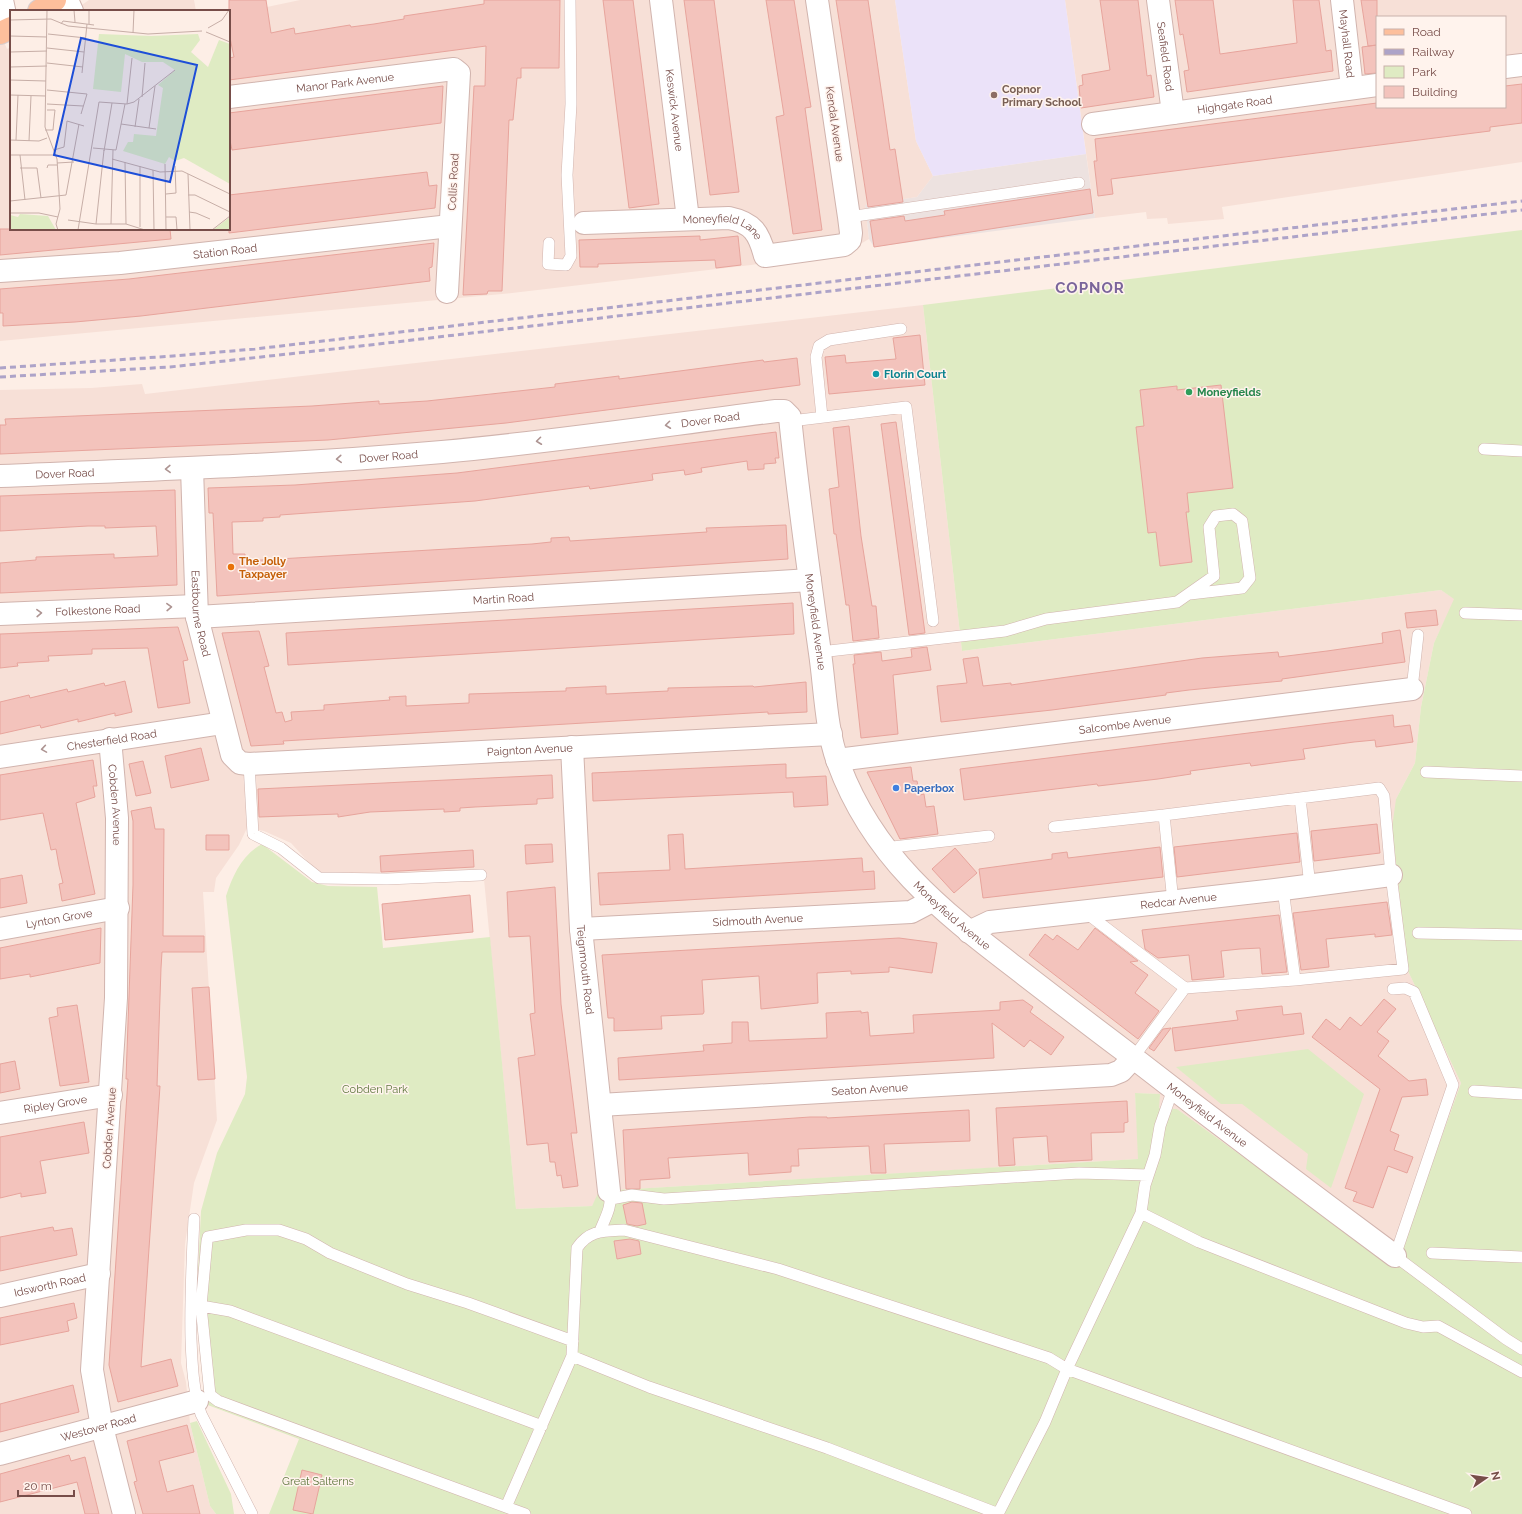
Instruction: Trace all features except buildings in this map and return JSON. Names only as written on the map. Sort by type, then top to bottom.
[{"type":"main road","points":[[40,10],[55,0]]},
{"type":"street","points":[[2,0],[6,30]]},
{"type":"street","points":[[66,0],[71,10]]},
{"type":"street","name":"Keswick Avenue","points":[[661,0],[688,219]]},
{"type":"street","name":"Kendal Avenue","points":[[817,0],[851,233],[850,240],[844,245]]},
{"type":"street","name":"Seafield Road","points":[[1158,0],[1173,113]]},
{"type":"street","name":"Mayhall Road","points":[[1342,0],[1352,88]]},
{"type":"street","points":[[1506,67],[1522,65]]},
{"type":"street","name":"Manor Park Avenue","points":[[230,97],[454,69],[459,73]]},
{"type":"street","name":"Collis Road","points":[[447,292],[459,73]]},
{"type":"street","name":"Highgate Road","points":[[1093,124],[1376,85]]},
{"type":"street","name":"Moneyfield Lane","points":[[584,223],[729,218],[743,221],[752,227],[760,240],[765,256],[844,245]]},
{"type":"street","name":"Station Road","points":[[0,271],[120,263],[450,226]]},
{"type":"street","name":"Dover Road","points":[[0,476],[192,468],[441,452],[783,416]]},
{"type":"street","name":"Moneyfield Avenue","points":[[783,416],[810,580],[831,734],[837,760],[853,796],[868,824],[884,848],[932,901],[969,932],[1173,1089],[1395,1256]]},
{"type":"street","name":"Eastbourne Road","points":[[192,468],[197,612],[223,723],[240,759]]},
{"type":"street","name":"Martin Road","points":[[197,612],[810,580]]},
{"type":"street","name":"Folkestone Road","points":[[0,614],[197,612]]},
{"type":"street","name":"Salcombe Avenue","points":[[837,760],[1412,689]]},
{"type":"street","name":"Chesterfield Road","points":[[0,756],[223,723]]},
{"type":"street","name":"Paignton Avenue","points":[[240,759],[572,747],[831,734]]},
{"type":"street","name":"Cobden Avenue","points":[[110,739],[117,818],[118,908],[116,998],[112,1095],[92,1370],[102,1427],[124,1514]]},
{"type":"street","name":"Teignmouth Road","points":[[572,747],[582,929],[610,1195]]},
{"type":"street","name":"Redcar Avenue","points":[[969,932],[990,922],[1310,886],[1391,875]]},
{"type":"street","name":"Sidmouth Avenue","points":[[582,929],[911,912],[932,901]]},
{"type":"street","name":"Lynton Grove","points":[[0,929],[118,908]]},
{"type":"street","name":"Seaton Avenue","points":[[600,1105],[1111,1075],[1122,1071],[1133,1058]]},
{"type":"street","name":"Ripley Grove","points":[[0,1113],[112,1095]]},
{"type":"street","name":"Idsworth Road","points":[[0,1296],[99,1274]]},
{"type":"street","name":"Westover Road","points":[[0,1454],[197,1401]]},
{"type":"lane","points":[[549,243],[548,264],[566,265],[571,256],[567,175],[571,104],[570,0]]},
{"type":"lane","points":[[849,217],[1079,183]]},
{"type":"lane","points":[[822,417],[816,357],[819,346],[829,340],[901,329]]},
{"type":"lane","points":[[783,416],[822,417],[906,407],[932,621]]},
{"type":"lane","points":[[1484,449],[1522,451]]},
{"type":"lane","points":[[820,652],[1005,631],[1046,619],[1177,602],[1214,576],[1209,527],[1216,516],[1233,514],[1242,521],[1250,578],[1242,588],[1190,594]]},
{"type":"lane","points":[[1466,613],[1522,614]]},
{"type":"lane","points":[[1412,689],[1418,635]]},
{"type":"lane","points":[[240,759],[253,834],[281,848],[319,878],[387,879],[481,875]]},
{"type":"lane","points":[[1426,772],[1522,776]]},
{"type":"lane","points":[[1054,827],[1379,788],[1384,796],[1391,875],[1403,969],[1295,980],[1185,988],[1085,911]]},
{"type":"lane","points":[[1300,798],[1310,886]]},
{"type":"lane","points":[[1164,815],[1173,902]]},
{"type":"lane","points":[[884,848],[988,836]]},
{"type":"lane","points":[[1283,889],[1295,980]]},
{"type":"lane","points":[[1418,933],[1522,935]]},
{"type":"lane","points":[[1133,1058],[1185,988]]},
{"type":"lane","points":[[1393,989],[1405,988],[1414,992],[1452,1085],[1395,1256],[1506,1339],[1522,1349]]},
{"type":"lane","points":[[572,1356],[649,1386],[827,1448],[998,1514],[1045,1422],[1067,1369],[1141,1213],[1148,1175],[1155,1155],[1160,1126],[1173,1089]]},
{"type":"lane","points":[[1474,1092],[1522,1094]]},
{"type":"lane","points":[[600,1231],[609,1208],[610,1195],[632,1195],[664,1199],[1079,1173],[1148,1175]]},
{"type":"lane","points":[[1141,1213],[1199,1242],[1406,1323],[1423,1327],[1438,1326],[1522,1372]]},
{"type":"lane","points":[[194,1219],[190,1305],[194,1379],[197,1401],[201,1414],[252,1514]]},
{"type":"lane","points":[[525,1514],[218,1401],[210,1395],[208,1388],[201,1306],[208,1237],[246,1230],[279,1230],[306,1239],[330,1253],[407,1284],[468,1303],[573,1341]]},
{"type":"lane","points":[[506,1507],[572,1356],[577,1248],[583,1238],[600,1231],[624,1230],[778,1269],[1049,1358],[1067,1369],[1466,1514]]},
{"type":"lane","points":[[1432,1253],[1522,1257]]},
{"type":"lane","points":[[201,1306],[230,1311],[542,1426]]},
{"type":"shaded area","points":[[89,0],[194,0],[196,10],[74,10]]},
{"type":"shaded area","points":[[300,0],[895,0],[916,141],[933,176],[917,197],[865,205],[869,239],[848,251],[751,265],[512,293],[0,341],[0,33],[7,49],[10,48],[10,230],[230,230],[230,15]]},
{"type":"shaded area","name":"Copnor Primary School","points":[[895,0],[1065,0],[1086,154],[933,176],[916,141]]},
{"type":"shaded area","points":[[1065,0],[1522,0],[1522,162],[1222,207],[1224,219],[1168,224],[1167,218],[1147,219],[1146,212],[1095,218]]},
{"type":"shaded area","points":[[1086,154],[1095,218],[874,247],[869,239],[865,205],[917,197],[933,176]]},
{"type":"shaded area","points":[[923,305],[962,651],[1441,590],[1455,599],[1434,643],[1421,707],[1415,763],[1396,799],[1408,971],[1461,1083],[1395,1267],[1177,1109],[1158,1108],[1159,1094],[1135,1093],[1139,1159],[600,1191],[592,1206],[516,1209],[483,869],[373,876],[320,875],[291,843],[264,831],[247,828],[239,845],[216,878],[214,892],[203,892],[217,1120],[194,1183],[185,1244],[181,1363],[186,1382],[190,1423],[210,1506],[216,1514],[0,1514],[0,390],[91,388],[142,384],[145,394]]},
{"type":"green space","points":[[1522,230],[1522,1514],[269,1514],[299,1439],[205,1404],[196,1311],[201,1211],[217,1153],[245,1094],[247,1077],[226,896],[239,866],[249,854],[262,844],[312,882],[328,886],[377,887],[383,948],[490,937],[516,1209],[592,1206],[599,1191],[1138,1159],[1135,1093],[1160,1094],[1159,1108],[1177,1109],[1395,1267],[1461,1083],[1408,971],[1392,828],[1396,799],[1415,763],[1421,707],[1434,643],[1454,599],[1441,590],[962,651],[923,305]]},
{"type":"green space","points":[[1308,1049],[1364,1094],[1331,1188],[1306,1169],[1308,1154],[1242,1104],[1221,1104],[1176,1067]]},
{"type":"green space","points":[[197,1421],[231,1494],[234,1514],[216,1514],[210,1506],[190,1423]]},
{"type":"railway","points":[[0,368],[255,349],[1522,201]]},
{"type":"railway","points":[[0,377],[170,367],[370,345],[1522,210]]},
{"type":"place","name":"Copnor Primary School","points":[[994,95]]},
{"type":"place","name":"Florin Court","points":[[876,374]]},
{"type":"place","name":"Moneyfields","points":[[1189,392]]},
{"type":"place","name":"The Jolly Taxpayer","points":[[231,567]]},
{"type":"place","name":"Paperbox","points":[[896,788]]},
{"type":"district","name":"COPNOR","points":[[1090,288]]},
{"type":"park label","name":"Cobden Park","points":[[375,1089]]},
{"type":"park label","name":"Great Salterns","points":[[318,1481]]}]
